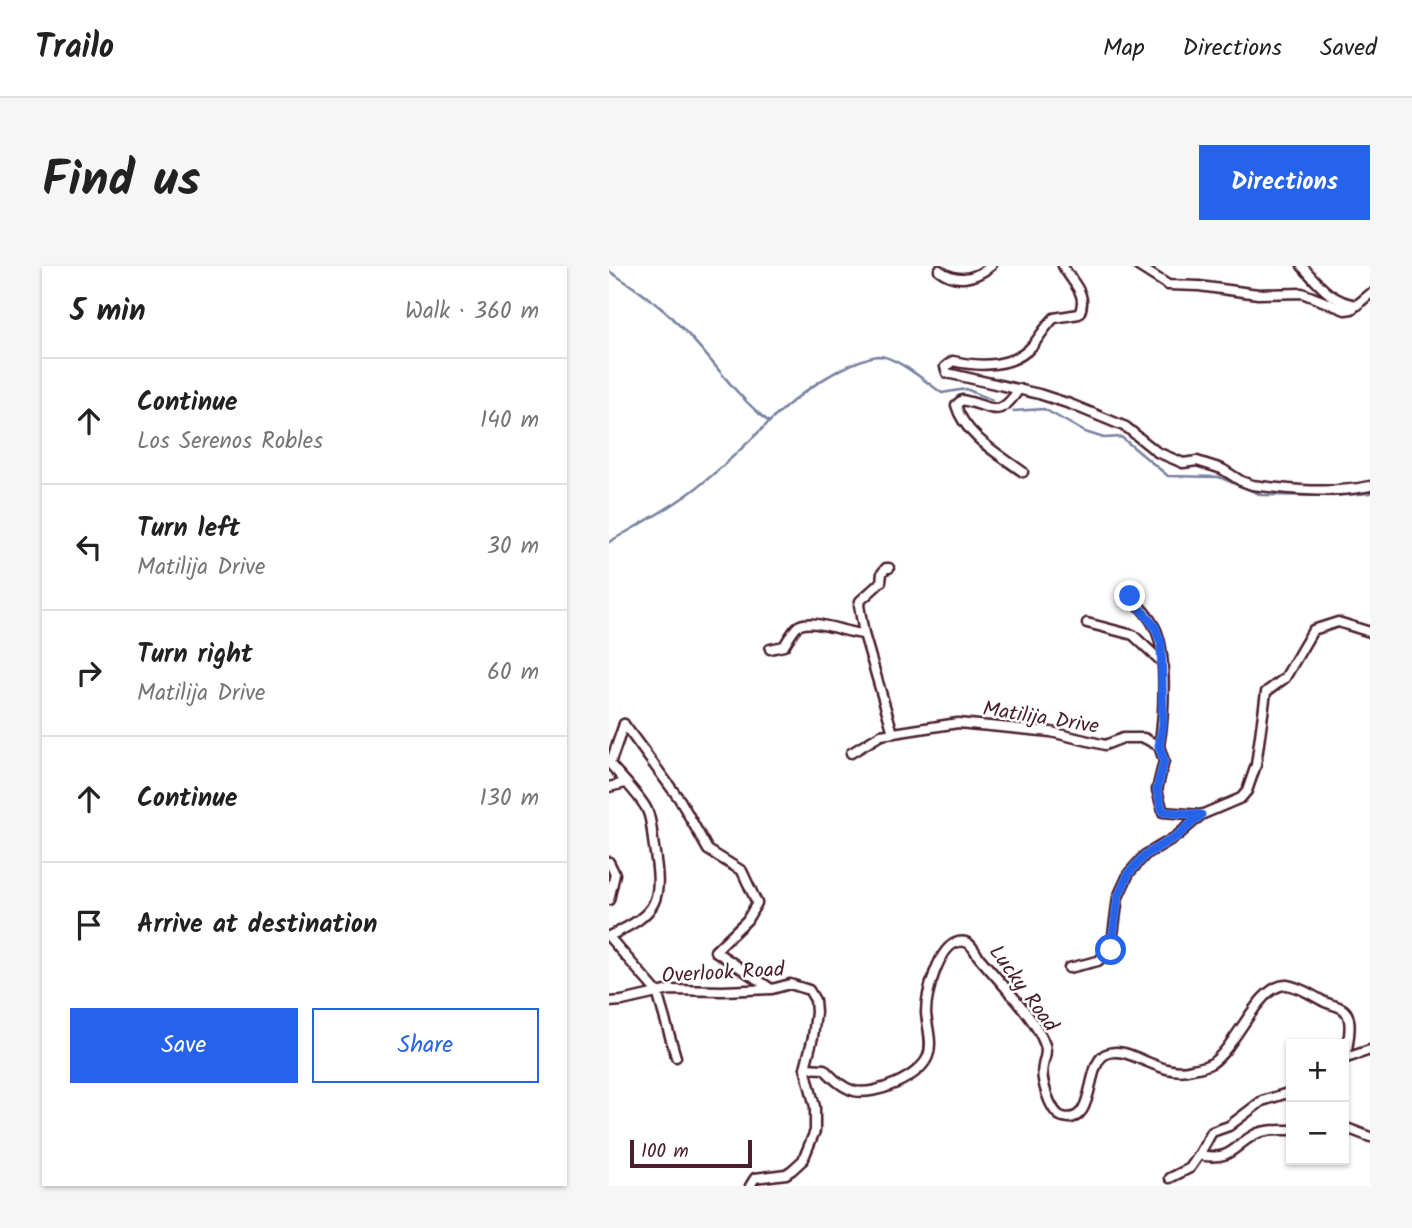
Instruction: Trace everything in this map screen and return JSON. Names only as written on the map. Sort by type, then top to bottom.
[{"type":"street","points":[[939,270],[949,278],[958,279],[982,272],[991,266]]},
{"type":"street","points":[[1063,266],[1081,293],[1083,306],[1079,314],[1054,318],[1033,345],[1018,357],[974,366],[953,361],[945,367],[947,373],[1070,404],[1126,427],[1157,453],[1183,463],[1197,461],[1222,469],[1252,485],[1328,491],[1370,486]]},
{"type":"street","points":[[1138,266],[1168,285],[1258,294],[1303,293],[1345,310],[1358,305],[1370,293]]},
{"type":"street","points":[[1302,266],[1329,296],[1343,303],[1358,305]]},
{"type":"street","points":[[1019,389],[1009,405],[1001,408],[982,407],[962,400],[956,405],[958,412],[977,436],[1023,472]]},
{"type":"street","points":[[889,568],[882,573],[881,582],[860,601],[860,612],[893,733]]},
{"type":"street","points":[[1130,596],[1155,627],[1161,643],[1163,724],[1159,746],[1164,761],[1157,790],[1163,812],[1201,815]]},
{"type":"street","points":[[1069,968],[1098,961],[1111,950],[1118,897],[1129,873],[1145,855],[1177,836],[1201,815],[1241,798],[1247,791],[1256,765],[1266,692],[1285,678],[1314,630],[1338,622],[1370,632]]},
{"type":"street","points":[[770,649],[783,646],[796,628],[808,623],[852,634],[864,634]]},
{"type":"street","points":[[1087,623],[1133,635],[1162,662]]},
{"type":"street","name":"Matilija Drive","points":[[851,753],[881,734],[958,723],[1051,733],[1105,745],[1123,738],[1144,738],[1159,746]]},
{"type":"street","points":[[676,1057],[657,992],[609,936],[633,924],[648,912],[658,895],[656,863],[647,810],[610,764],[624,724],[680,800],[708,849],[742,871],[757,903],[747,920],[715,951],[772,989]]},
{"type":"street","points":[[609,787],[625,783]]},
{"type":"street","points":[[609,862],[615,874],[609,901]]},
{"type":"street","name":"Lucky Road","points":[[805,1068],[824,1069],[839,1085],[860,1091],[886,1086],[909,1078],[919,1071],[929,1055],[926,1011],[937,967],[945,951],[954,943],[966,942],[972,946],[1039,1032],[1046,1048],[1042,1067],[1044,1086],[1051,1104],[1062,1117],[1074,1118],[1080,1114],[1089,1097],[1096,1063],[1104,1054],[1116,1051],[1128,1053],[1145,1063],[1168,1071],[1187,1071],[1211,1064],[1233,1042],[1257,1003],[1269,990],[1281,986],[1297,988],[1322,1002],[1344,1009],[1349,1017],[1347,1039]]},
{"type":"street","name":"Overlook Road","points":[[609,1002],[657,992],[772,989],[790,984],[809,990],[815,1000],[816,1012],[805,1068],[816,1119],[815,1131],[803,1160],[786,1174],[755,1178],[750,1186]]},
{"type":"street","points":[[1349,1058],[1370,1050]]},
{"type":"street","points":[[1170,1178],[1190,1168],[1212,1132],[1229,1126],[1262,1101],[1286,1094]]},
{"type":"street","points":[[1349,1129],[1370,1137]]},
{"type":"street","points":[[1199,1155],[1212,1158],[1225,1156],[1255,1135],[1265,1131],[1286,1130]]},
{"type":"waterway","points":[[609,271],[667,314],[743,398],[768,421]]},
{"type":"waterway","points":[[609,542],[664,511],[695,489],[805,392],[825,378],[870,357],[893,360],[942,393],[966,389],[992,400]]},
{"type":"waterway","points":[[1013,411],[1044,409],[1085,432],[1104,438],[1121,437],[1168,476],[1219,477],[1262,495],[1333,496],[1370,493]]},
{"type":"route","points":[[1111,950],[1118,897],[1129,873],[1145,855],[1177,836],[1201,815],[1163,812],[1157,790],[1164,761],[1159,746],[1163,724],[1161,643],[1155,627],[1130,596]]}]
